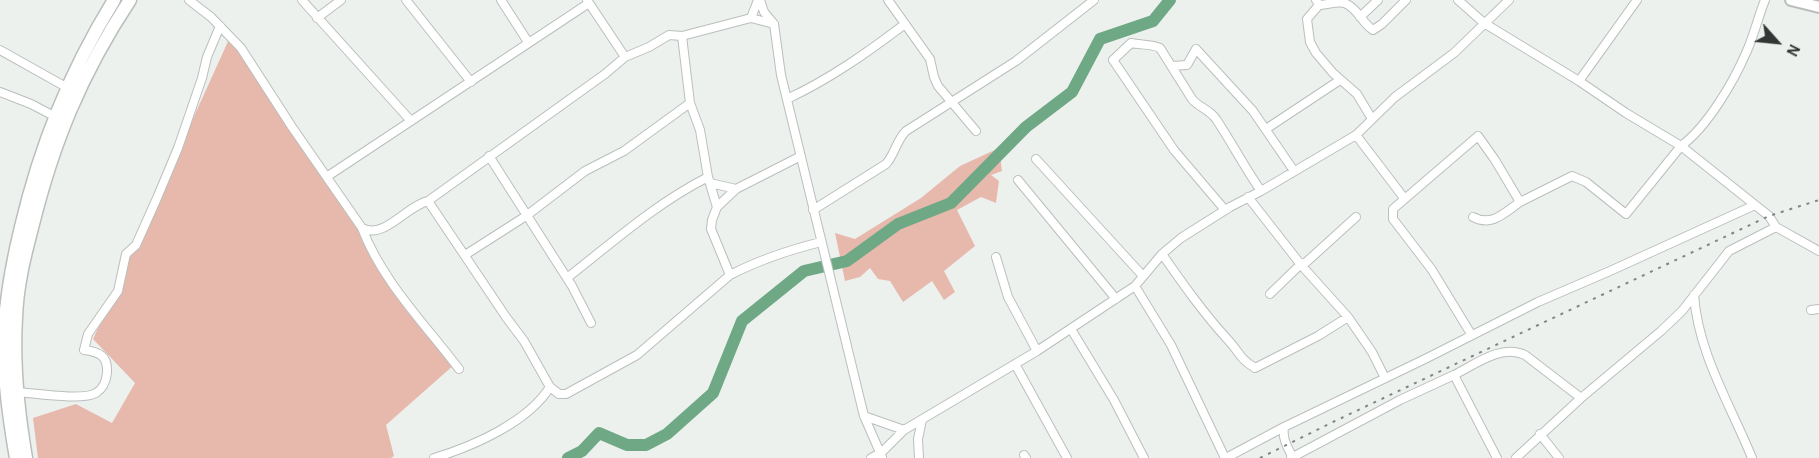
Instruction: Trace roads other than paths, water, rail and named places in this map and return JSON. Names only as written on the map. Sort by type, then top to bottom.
[{"type":"main road","points":[[16,458],[4,353],[3,322],[9,284],[28,196],[54,116],[66,87],[114,0]]},
{"type":"main road","points":[[26,458],[8,390],[19,289],[39,199],[52,152],[70,108],[105,40],[130,0]]},
{"type":"street","points":[[189,0],[220,26],[241,48],[362,228],[367,242],[388,279],[459,369]]},
{"type":"street","points":[[302,0],[411,120]]},
{"type":"street","points":[[317,18],[340,0]]},
{"type":"street","points":[[406,0],[471,82]]},
{"type":"street","points":[[501,0],[528,42]]},
{"type":"street","points":[[751,18],[759,0]]},
{"type":"street","points":[[759,0],[764,12],[774,24],[781,75],[864,416],[881,455]]},
{"type":"street","points":[[888,0],[930,59],[938,86],[976,131]]},
{"type":"street","points":[[813,210],[886,164],[894,153],[899,138],[906,131],[1016,61],[1094,0]]},
{"type":"street","points":[[1360,17],[1378,0]]},
{"type":"street","points":[[1372,119],[1357,94],[1340,80],[1316,53],[1310,42],[1307,19],[1317,2],[1341,2],[1373,30],[1406,0]]},
{"type":"street","points":[[1458,0],[1484,23],[1681,146],[1769,216],[1776,227],[1819,251]]},
{"type":"street","points":[[871,458],[881,455],[904,430],[1037,351],[1116,299],[1134,286],[1162,254],[1181,238],[1356,135],[1395,97],[1454,53],[1509,0]]},
{"type":"street","points":[[1579,81],[1637,0]]},
{"type":"street","points":[[1473,217],[1483,222],[1490,221],[1520,202],[1572,176],[1586,182],[1626,214],[1681,146],[1692,138],[1735,74],[1746,53],[1765,0]]},
{"type":"street","points":[[1791,0],[1819,8]]},
{"type":"street","points":[[327,176],[589,2],[625,57]]},
{"type":"street","points":[[362,228],[374,232],[412,207],[428,201],[596,81],[625,57],[669,35],[682,36],[751,18],[774,24]]},
{"type":"street","points":[[787,99],[812,87],[863,55],[906,24]]},
{"type":"street","points":[[8,390],[83,397],[97,393],[106,382],[108,364],[103,356],[95,351],[84,350],[88,334],[118,291],[126,254],[136,245],[178,148],[207,57],[220,26]]},
{"type":"street","points":[[682,36],[690,103],[700,130],[709,180],[717,207]]},
{"type":"street","points":[[1226,210],[1174,150],[1113,60],[1131,43],[1154,45],[1160,48],[1192,99],[1205,107],[1216,119],[1261,191]]},
{"type":"street","points":[[1172,66],[1187,65],[1196,49],[1230,84],[1266,129],[1294,171]]},
{"type":"street","points":[[0,50],[66,87]]},
{"type":"street","points":[[1266,129],[1340,80]]},
{"type":"street","points":[[0,92],[54,116]]},
{"type":"street","points":[[465,255],[526,216],[585,171],[624,151],[690,103]]},
{"type":"street","points":[[1356,135],[1404,198]]},
{"type":"street","points":[[1472,334],[1432,270],[1393,219],[1393,209],[1478,136],[1496,160],[1520,202]]},
{"type":"street","points":[[489,156],[567,278],[591,323]]},
{"type":"street","points":[[729,275],[711,229],[717,207],[736,189],[801,156]]},
{"type":"street","points":[[1036,159],[1143,276]]},
{"type":"street","points":[[567,278],[639,219],[679,192],[709,180],[736,189]]},
{"type":"street","points":[[1018,180],[1116,299]]},
{"type":"street","points":[[1248,197],[1348,317],[1372,351],[1385,378]]},
{"type":"street","points":[[428,201],[484,286],[524,340],[550,387],[559,394],[566,394],[637,355],[729,275],[784,251],[821,242]]},
{"type":"street","points":[[1134,286],[1171,345],[1225,458],[1538,302],[1659,250],[1755,205]]},
{"type":"street","points":[[1270,294],[1356,217]]},
{"type":"street","points":[[1516,458],[1540,434],[1682,311],[1728,251],[1776,227]]},
{"type":"street","points":[[1162,254],[1204,313],[1231,343],[1242,360],[1255,368],[1318,336],[1348,317]]},
{"type":"street","points":[[996,257],[1008,297],[1037,351]]},
{"type":"street","points":[[1694,295],[1695,316],[1702,344],[1752,458]]},
{"type":"street","points":[[1682,311],[1695,316]]},
{"type":"street","points":[[1071,329],[1114,400],[1144,458]]},
{"type":"street","points":[[1284,427],[1285,439],[1292,458],[1400,400],[1493,355],[1507,351],[1517,351],[1525,355],[1581,398]]},
{"type":"street","points":[[1015,364],[1066,458]]},
{"type":"street","points":[[1454,375],[1497,458]]},
{"type":"street","points":[[435,458],[478,443],[524,415],[546,394],[550,387]]},
{"type":"street","points":[[864,416],[904,430]]},
{"type":"street","points":[[919,458],[918,439],[922,420]]},
{"type":"street","points":[[1540,434],[1559,458]]},
{"type":"waterway","points":[[568,458],[582,451],[599,433],[627,445],[646,445],[667,434],[713,393],[742,321],[804,271],[847,261],[898,224],[951,203],[1026,127],[1072,92],[1100,39],[1153,21],[1170,0]]},
{"type":"railway","points":[[1260,458],[1769,216],[1819,200]]}]
